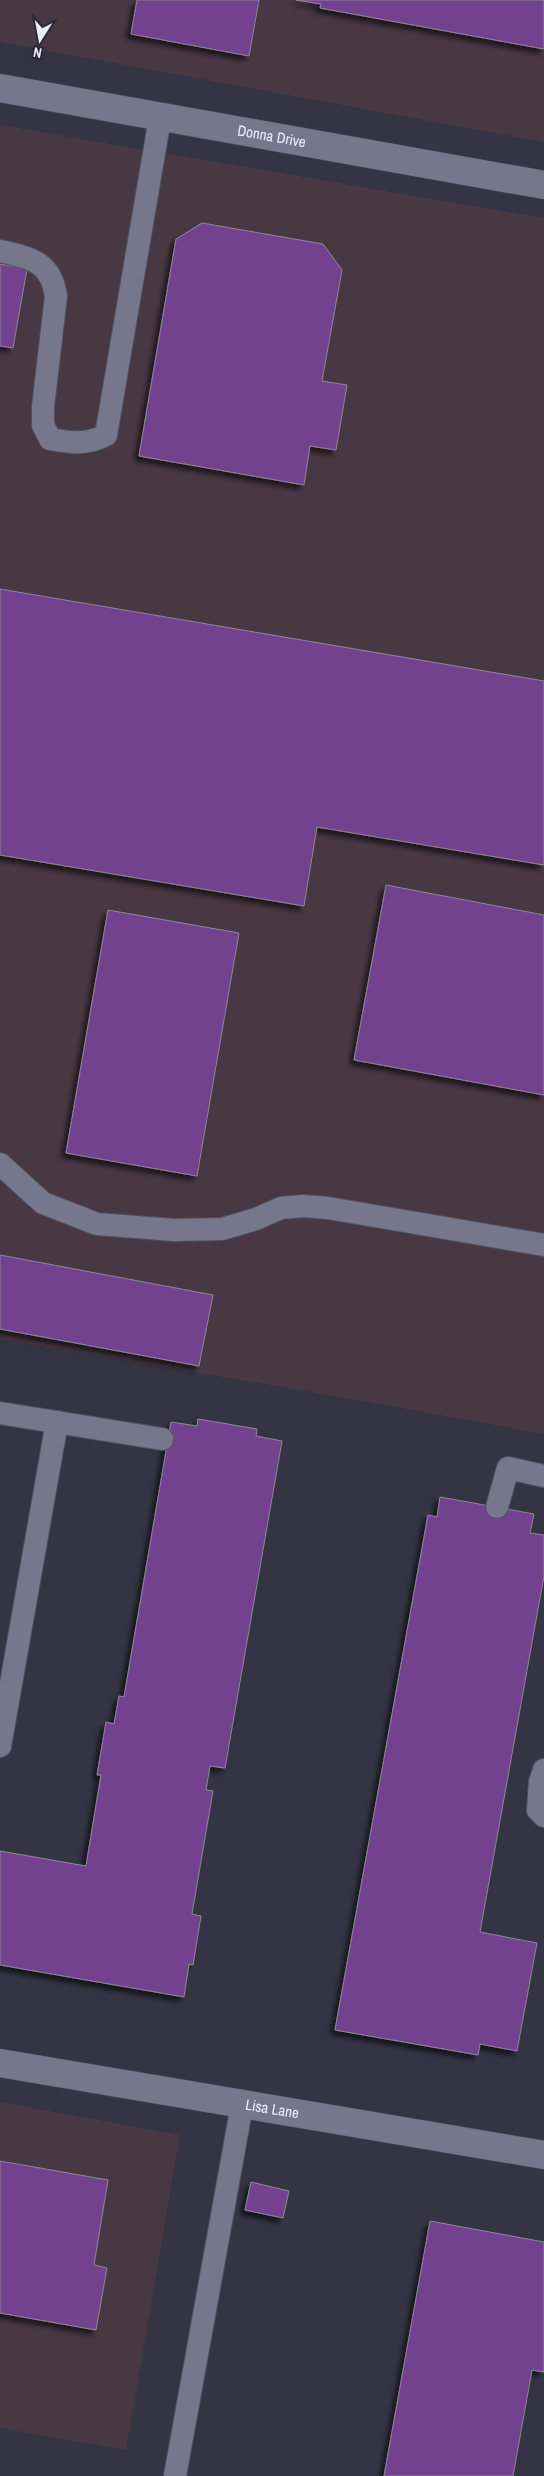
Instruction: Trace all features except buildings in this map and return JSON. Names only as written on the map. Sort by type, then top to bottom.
[{"type":"street","name":"Donna Drive","points":[[0,88],[544,185]]},
{"type":"street","name":"Lisa Lane","points":[[0,2063],[242,2106],[544,2155]]},
{"type":"lane","points":[[0,251],[33,260],[46,269],[54,280],[56,296],[43,408],[43,425],[50,439],[75,444],[96,440],[106,435],[160,118]]},
{"type":"lane","points":[[0,1164],[43,1203],[97,1224],[174,1230],[222,1229],[256,1219],[281,1208],[303,1206],[544,1245]]},
{"type":"lane","points":[[0,1412],[162,1439]]},
{"type":"lane","points":[[0,1746],[57,1422]]},
{"type":"lane","points":[[497,1507],[508,1468],[544,1476]]},
{"type":"lane","points":[[544,1770],[540,1782],[538,1810],[544,1816]]},
{"type":"lane","points":[[175,2476],[242,2106]]},
{"type":"shaded area","points":[[0,0],[544,0],[544,142],[0,42]]},
{"type":"shaded area","points":[[0,125],[544,218],[544,1434],[0,1339]]},
{"type":"shaded area","points":[[0,2102],[180,2135],[126,2450],[0,2428]]}]
